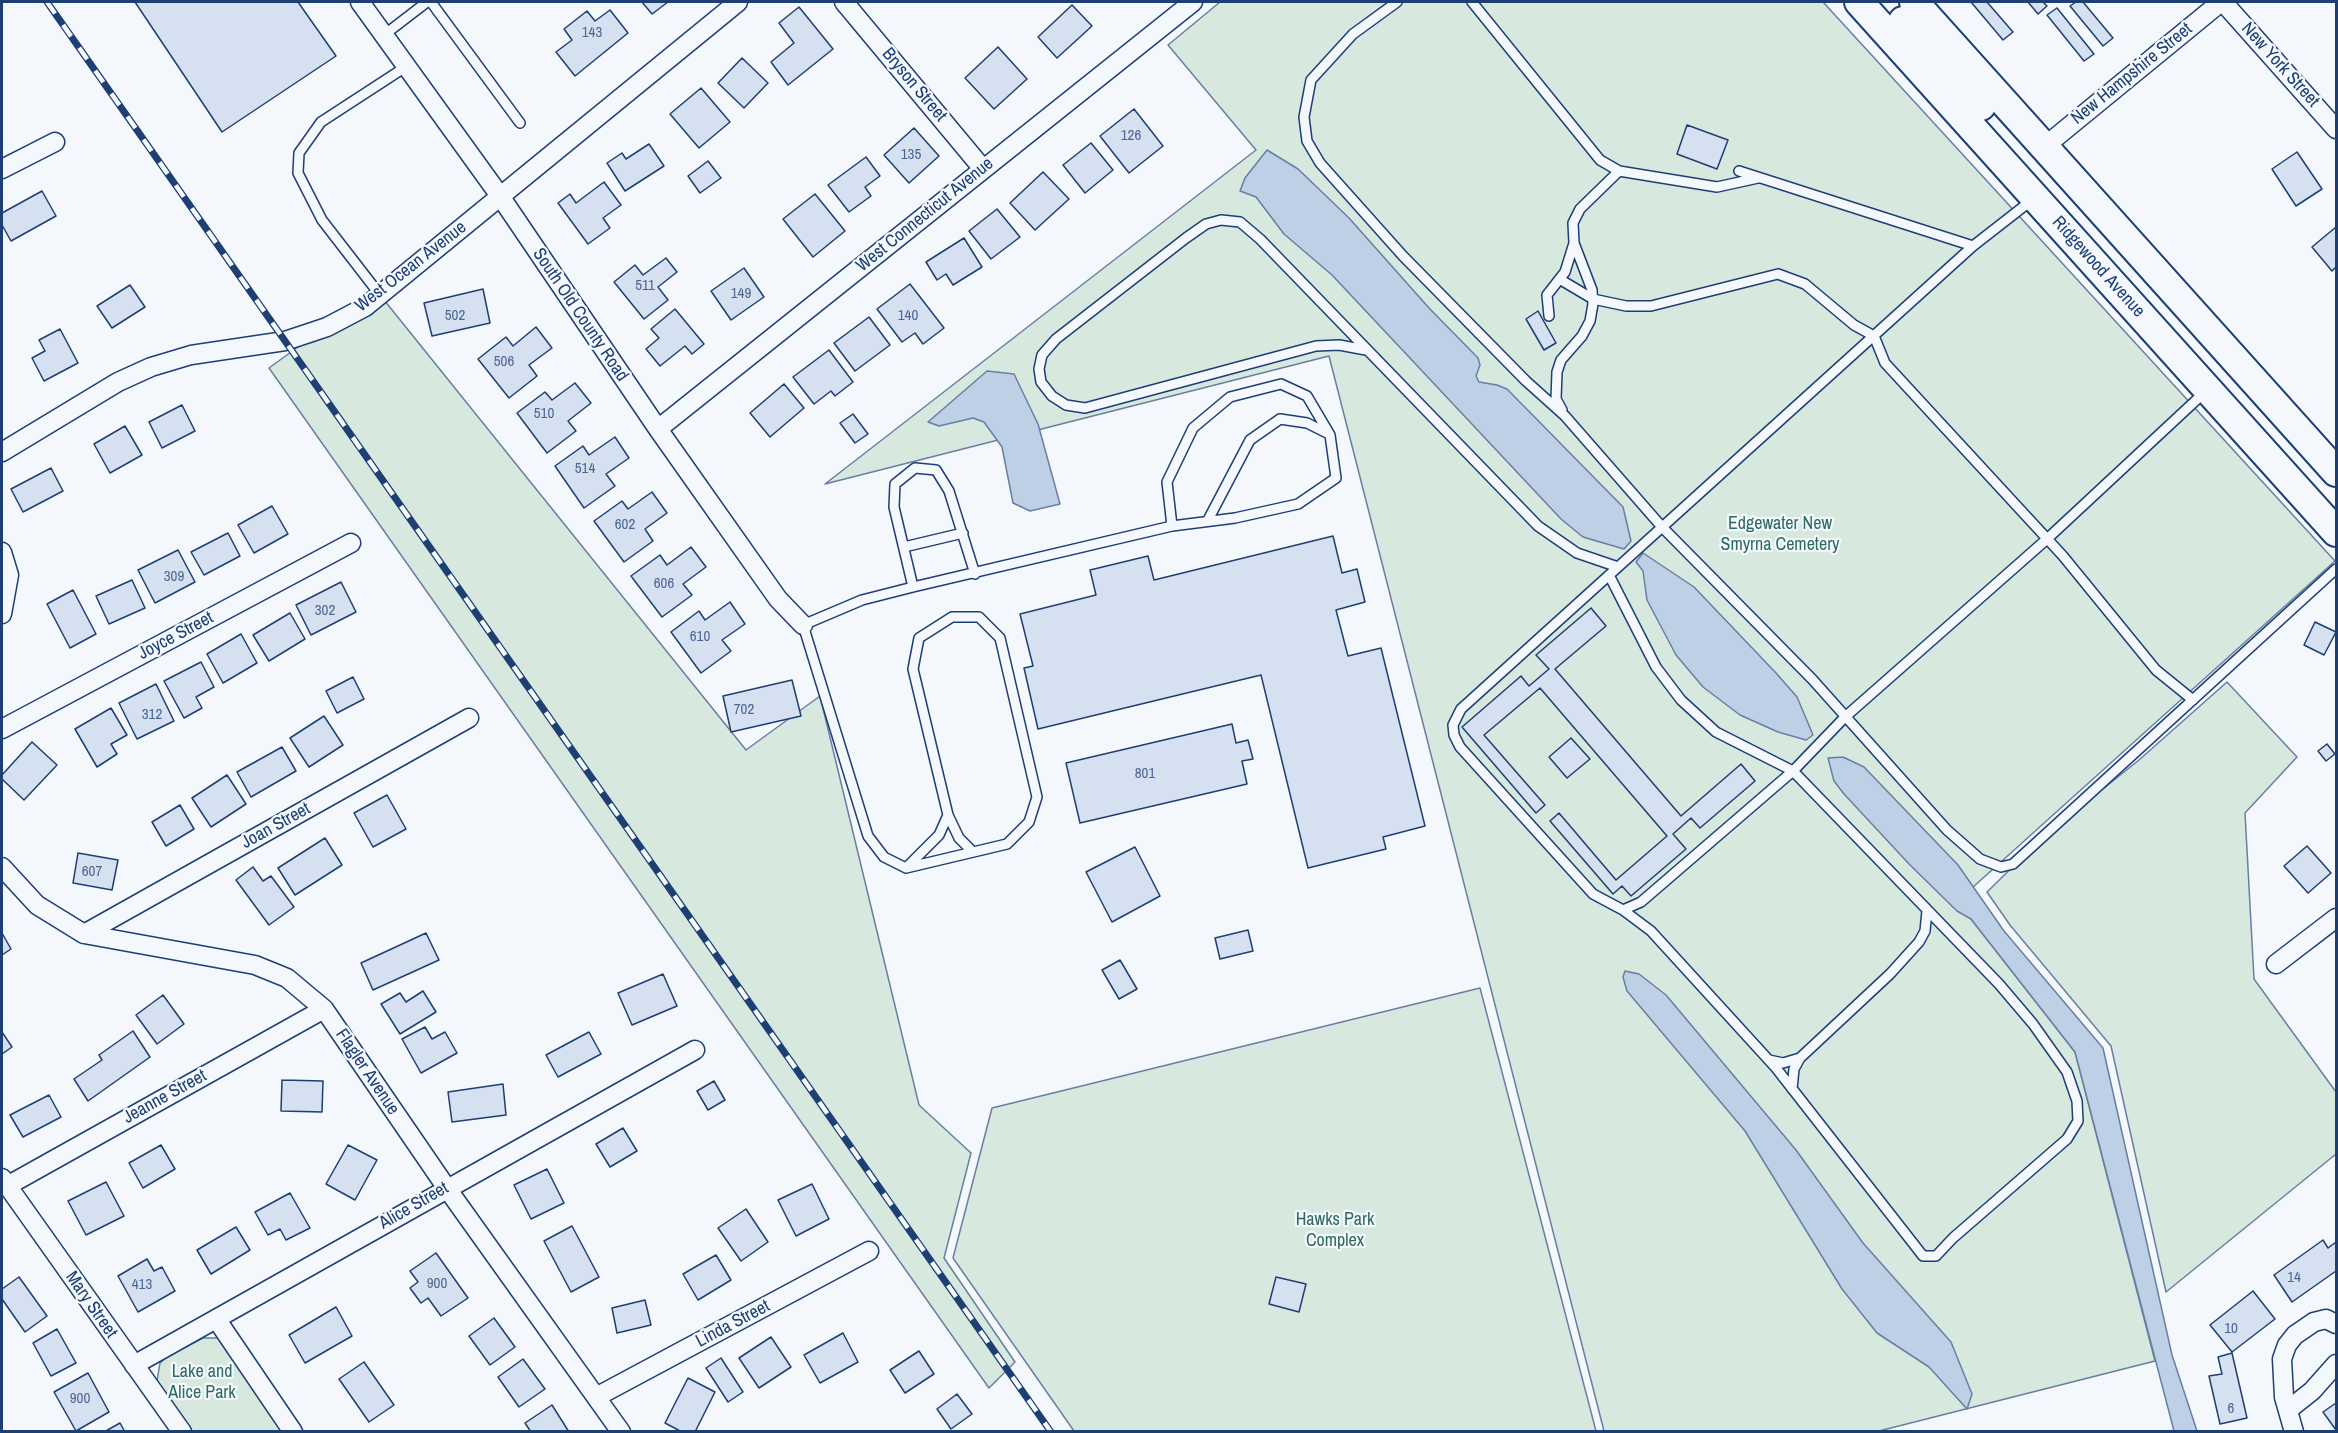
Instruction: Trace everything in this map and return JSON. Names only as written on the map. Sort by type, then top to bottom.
[{"type":"main road","name":"Ridgewood Avenue","points":[[1859,2],[2337,532]]},
{"type":"main road","points":[[1885,2],[2003,129],[2022,138],[2039,141]]},
{"type":"main road","points":[[1916,2],[2337,472]]},
{"type":"main road","points":[[2035,197],[2057,198],[2072,205],[2215,360],[2222,366],[2253,380]]},
{"type":"street","name":"South Old County Road","points":[[360,2],[500,196],[657,429],[778,599],[803,625]]},
{"type":"street","name":"West Ocean Avenue","points":[[2,452],[118,382],[151,367],[191,355],[254,346],[306,334],[327,327],[365,307],[738,2]]},
{"type":"street","name":"Bryson Street","points":[[844,2],[983,169]]},
{"type":"street","name":"West Connecticut Avenue","points":[[657,429],[1193,2]]},
{"type":"street","name":"New Hampshire Street","points":[[2039,141],[2222,2]]},
{"type":"street","name":"New York Street","points":[[2222,2],[2337,129]]},
{"type":"street","points":[[2,169],[54,142]]},
{"type":"street","name":"Joyce Street","points":[[2,729],[351,543]]},
{"type":"street","points":[[2,552],[9,575],[2,614]]},
{"type":"street","name":"Joan Street","points":[[84,934],[469,718]]},
{"type":"street","name":"Flagler Avenue","points":[[2,867],[37,904],[84,934],[255,965],[287,978],[324,1009],[446,1188],[621,1431]]},
{"type":"street","points":[[2276,964],[2337,918]]},
{"type":"street","name":"Jeanne Street","points":[[4,1182],[324,1009]]},
{"type":"street","name":"Alice Street","points":[[134,1365],[695,1050]]},
{"type":"street","name":"Mary Street","points":[[4,1182],[183,1431]]},
{"type":"street","name":"Linda Street","points":[[596,1396],[869,1251]]},
{"type":"street","points":[[2294,1431],[2288,1410],[2282,1359],[2287,1345],[2295,1335],[2314,1322],[2326,1319],[2337,1324]]},
{"type":"street","points":[[217,1320],[293,1431]]},
{"type":"street","points":[[2288,1410],[2312,1391],[2337,1364]]},
{"type":"lane","points":[[384,35],[429,2],[520,123]]},
{"type":"lane","points":[[1397,2],[1353,34],[1311,80],[1304,117],[1307,141],[1320,163],[1403,256],[1526,381],[1565,416],[1662,527],[1812,679],[1947,830],[1980,860],[2001,867],[2013,864],[2337,569]]},
{"type":"lane","points":[[1472,2],[1600,160],[1619,171],[1717,187],[1758,178]]},
{"type":"lane","points":[[380,295],[322,220],[298,173],[299,153],[321,122],[407,66]]},
{"type":"lane","points":[[1549,316],[1547,295],[1561,280],[1570,263],[1574,243],[1573,223],[1580,209],[1619,171]]},
{"type":"lane","points":[[1739,171],[1973,246]]},
{"type":"lane","points":[[1609,575],[1656,667],[1681,700],[1716,732],[1793,771],[1999,984],[2033,1024],[2067,1072],[2077,1101],[2078,1121],[2067,1139],[1953,1238],[1936,1256],[1923,1256],[1769,1060],[1644,926],[1623,910],[1593,894],[1460,747],[1454,735],[1453,725],[1461,709],[1662,527],[1874,336],[1973,246],[2035,197]]},
{"type":"lane","points":[[1366,350],[1339,345],[1316,346],[1085,408],[1066,405],[1052,396],[1041,382],[1042,355],[1056,339],[1206,224],[1221,220],[1240,222],[1260,239],[1538,526],[1576,554],[1618,567]]},
{"type":"lane","points":[[1565,416],[1556,399],[1557,372],[1561,360],[1582,336],[1590,321],[1593,299],[1592,290],[1574,243]]},
{"type":"lane","points":[[1561,280],[1593,299],[1626,306],[1651,306],[1778,274],[1792,277],[1805,284],[1854,326],[1874,336],[1885,363],[2047,539],[2156,670],[2193,700]]},
{"type":"lane","points":[[973,852],[960,838],[948,815],[913,669],[919,638],[952,617],[979,617],[1000,638],[1037,797],[1029,822],[1007,843],[973,852],[906,868],[884,857],[868,836],[803,625],[862,600],[1172,526],[1235,518],[1298,504],[1336,478],[1330,435],[1307,396],[1281,384],[1230,397],[1193,428],[1167,482],[1172,526]]},
{"type":"lane","points":[[1623,910],[1641,902],[1793,771],[1845,717],[2047,539],[2208,390]]},
{"type":"lane","points":[[1208,520],[1251,440],[1273,424],[1281,419],[1306,423],[1330,435]]},
{"type":"lane","points":[[913,588],[894,507],[895,484],[915,468],[936,470],[948,491],[975,574]]},
{"type":"lane","points":[[904,547],[963,533]]},
{"type":"lane","points":[[906,868],[939,835],[948,815]]},
{"type":"lane","points":[[1641,902],[1644,926]]},
{"type":"lane","points":[[1792,1089],[1794,1070],[1800,1058],[1890,974],[1919,942],[1925,930],[1927,911]]},
{"type":"lane","points":[[1769,1060],[1783,1063],[1800,1058]]},
{"type":"green space","name":"Edgewater New Smyrna Cemetery","points":[[1220,2],[1823,2],[2335,561],[1952,906],[1971,919],[2075,1052],[2155,1361],[1879,1431],[1604,1431],[1329,356],[825,484],[1256,150],[1168,45]]},
{"type":"green space","points":[[376,290],[746,750],[820,696],[919,1105],[971,1153],[944,1258],[1015,1362],[989,1388],[269,368]]},
{"type":"green space","points":[[2227,682],[2297,757],[2245,813],[2254,979],[2336,1092],[2336,1154],[2166,1292],[2111,1046],[2010,925],[1987,892],[2043,837],[2139,760]]},
{"type":"green space","name":"Hawks Park Complex","points":[[1480,988],[1596,1431],[1074,1431],[953,1258],[992,1108]]},
{"type":"green space","name":"Lake and Alice Park","points":[[203,1338],[218,1338],[283,1431],[192,1431],[168,1401],[157,1381],[160,1363],[169,1355]]},
{"type":"water","points":[[1267,150],[1298,169],[1349,218],[1429,308],[1478,358],[1480,365],[1476,376],[1479,382],[1507,389],[1623,507],[1631,541],[1624,549],[1583,537],[1561,519],[1332,275],[1284,234],[1256,197],[1240,191],[1245,178]]},
{"type":"water","points":[[987,371],[1014,374],[1038,424],[1060,504],[1030,511],[1013,503],[1002,447],[984,422],[973,418],[939,426],[928,422]]},
{"type":"water","points":[[1643,553],[1694,587],[1776,673],[1797,697],[1813,735],[1806,740],[1778,732],[1740,715],[1703,687],[1676,655],[1647,600],[1643,571],[1636,562]]},
{"type":"water","points":[[1843,757],[1864,767],[1958,865],[2004,931],[2103,1048],[2172,1355],[2197,1431],[2174,1431],[2075,1052],[1971,919],[1957,911],[1910,865],[1844,794],[1834,781],[1828,758]]},
{"type":"water","points":[[1625,971],[1639,974],[1666,995],[1796,1150],[1863,1243],[1951,1342],[1972,1394],[1967,1409],[1929,1367],[1877,1333],[1842,1289],[1745,1131],[1627,991],[1623,977]]},
{"type":"building","points":[[135,2],[298,2],[336,56],[222,132]]},
{"type":"building","points":[[642,2],[668,2],[652,14]]},
{"type":"building","points":[[1971,2],[1987,2],[2013,32],[2003,40]]},
{"type":"building","points":[[2028,2],[2043,2],[2047,6],[2038,14]]},
{"type":"building","points":[[2076,2],[2083,2],[2113,38],[2103,46],[2070,6]]},
{"type":"building","points":[[1072,5],[1092,26],[1057,58],[1038,37]]},
{"type":"building","points":[[799,7],[833,49],[788,85],[771,62],[794,43],[779,23]]},
{"type":"building","points":[[2057,8],[2094,54],[2084,61],[2047,15]]},
{"type":"building","points":[[610,10],[628,33],[575,76],[556,52],[572,40],[564,29],[587,11],[595,21]]},
{"type":"building","points":[[998,47],[1027,79],[994,109],[965,78]]},
{"type":"building","points":[[742,58],[768,83],[744,108],[718,83]]},
{"type":"building","points":[[701,88],[730,122],[699,148],[670,114]]},
{"type":"building","points":[[1134,109],[1163,146],[1129,173],[1100,136]]},
{"type":"building","points":[[1687,125],[1728,140],[1717,169],[1677,154]]},
{"type":"building","points":[[914,128],[939,156],[909,183],[884,155]]},
{"type":"building","points":[[1091,143],[1113,170],[1085,193],[1063,165]]},
{"type":"building","points":[[649,144],[664,166],[625,191],[607,163],[622,153],[626,159]]},
{"type":"building","points":[[2297,152],[2322,189],[2296,206],[2272,169]]},
{"type":"building","points":[[866,157],[880,176],[865,187],[871,196],[849,212],[828,185]]},
{"type":"building","points":[[708,161],[721,178],[700,193],[688,176]]},
{"type":"building","points":[[1043,172],[1069,199],[1035,230],[1010,203]]},
{"type":"building","points":[[604,182],[621,205],[603,218],[610,228],[588,244],[558,203],[570,194],[576,203]]},
{"type":"building","points":[[42,191],[56,216],[11,241],[2,225],[2,213]]},
{"type":"building","points":[[815,194],[845,231],[813,257],[783,219]]},
{"type":"building","points":[[997,209],[1020,237],[991,259],[969,231]]},
{"type":"building","points":[[2336,227],[2336,267],[2332,271],[2312,247]]},
{"type":"building","points":[[964,238],[982,267],[953,285],[946,274],[937,280],[926,262]]},
{"type":"building","points":[[666,258],[677,272],[658,287],[668,300],[644,319],[614,282],[635,265],[643,275]]},
{"type":"building","points":[[744,268],[764,297],[731,320],[711,291]]},
{"type":"building","points":[[910,284],[944,328],[923,344],[915,333],[902,342],[877,309]]},
{"type":"building","points":[[130,285],[145,307],[112,328],[97,306]]},
{"type":"building","points":[[483,289],[490,323],[432,336],[424,303]]},
{"type":"building","points":[[675,309],[704,344],[692,354],[685,346],[660,366],[646,349],[659,338],[651,329]]},
{"type":"building","points":[[1538,311],[1556,343],[1544,350],[1526,319]]},
{"type":"building","points":[[869,317],[890,345],[855,371],[834,343]]},
{"type":"building","points":[[536,327],[552,348],[529,365],[537,376],[509,398],[478,359],[506,337],[513,346]]},
{"type":"building","points":[[60,329],[78,363],[44,381],[32,358],[45,351],[39,340]]},
{"type":"building","points":[[829,350],[853,382],[835,396],[831,391],[814,404],[793,377]]},
{"type":"building","points":[[575,383],[591,403],[568,421],[576,431],[547,453],[517,413],[545,392],[552,400]]},
{"type":"building","points":[[784,384],[804,408],[770,437],[750,413]]},
{"type":"building","points":[[182,405],[195,431],[162,448],[149,422]]},
{"type":"building","points":[[853,414],[868,434],[855,443],[840,423]]},
{"type":"building","points":[[125,426],[142,455],[110,473],[94,444]]},
{"type":"building","points":[[615,437],[629,458],[606,474],[615,486],[584,508],[555,466],[583,446],[589,455]]},
{"type":"building","points":[[51,468],[63,491],[23,512],[11,489]]},
{"type":"building","points":[[652,492],[667,513],[645,529],[653,541],[624,562],[594,521],[622,501],[628,509]]},
{"type":"building","points":[[272,506],[288,534],[254,553],[238,525]]},
{"type":"building","points":[[228,533],[240,556],[204,575],[191,552]]},
{"type":"building","points":[[1333,536],[1342,573],[1357,569],[1365,602],[1336,610],[1348,656],[1381,648],[1425,826],[1383,837],[1386,849],[1308,868],[1261,675],[1038,729],[1024,668],[1033,666],[1020,614],[1096,595],[1090,570],[1148,556],[1154,580]]},
{"type":"building","points":[[691,547],[706,567],[683,584],[692,595],[662,617],[631,576],[660,555],[667,565]]},
{"type":"building","points":[[178,550],[195,582],[155,603],[138,570]]},
{"type":"building","points":[[132,580],[145,608],[109,624],[96,596]]},
{"type":"building","points":[[341,582],[356,612],[311,635],[296,605]]},
{"type":"building","points":[[73,590],[96,634],[70,648],[47,604]]},
{"type":"building","points":[[730,602],[745,624],[722,640],[731,651],[701,673],[671,632],[699,611],[705,620]]},
{"type":"building","points":[[1591,608],[1606,626],[1555,669],[1681,816],[1741,764],[1755,781],[1700,828],[1691,818],[1673,834],[1686,849],[1631,896],[1622,886],[1613,894],[1550,821],[1559,813],[1616,880],[1667,836],[1540,688],[1484,735],[1545,805],[1536,813],[1462,727],[1521,676],[1529,686],[1549,669],[1536,655]]},
{"type":"building","points":[[290,613],[305,639],[269,661],[253,635]]},
{"type":"building","points":[[2315,622],[2336,632],[2324,655],[2304,645]]},
{"type":"building","points":[[241,634],[257,663],[223,683],[207,654]]},
{"type":"building","points":[[201,662],[214,687],[196,697],[202,708],[184,718],[164,681]]},
{"type":"building","points":[[353,677],[364,699],[337,713],[326,691]]},
{"type":"building","points":[[792,680],[801,716],[731,732],[723,696]]},
{"type":"building","points":[[156,684],[174,721],[137,739],[119,703]]},
{"type":"building","points":[[111,708],[127,735],[111,744],[117,754],[97,767],[75,729]]},
{"type":"building","points":[[324,716],[343,745],[309,767],[290,738]]},
{"type":"building","points":[[1232,724],[1236,743],[1248,740],[1253,759],[1242,761],[1247,784],[1080,823],[1066,763]]},
{"type":"building","points":[[1571,738],[1590,759],[1567,778],[1549,757]]},
{"type":"building","points":[[32,742],[57,765],[24,800],[2,779],[2,775]]},
{"type":"building","points":[[2327,744],[2335,754],[2326,761],[2318,751]]},
{"type":"building","points":[[282,747],[296,771],[251,797],[237,772]]},
{"type":"building","points":[[227,775],[246,804],[211,827],[192,798]]},
{"type":"building","points":[[387,795],[406,829],[373,847],[354,813]]},
{"type":"building","points":[[180,805],[194,829],[166,846],[152,822]]},
{"type":"building","points":[[325,838],[342,865],[295,895],[278,868]]},
{"type":"building","points":[[2307,846],[2331,873],[2308,893],[2284,866]]},
{"type":"building","points":[[1135,847],[1160,896],[1112,922],[1086,872]]},
{"type":"building","points":[[78,853],[118,860],[112,890],[73,883]]},
{"type":"building","points":[[253,867],[263,881],[271,876],[294,907],[269,925],[236,880]]},
{"type":"building","points":[[1248,930],[1253,951],[1220,959],[1215,938]]},
{"type":"building","points":[[2,933],[11,949],[2,955]]},
{"type":"building","points":[[426,933],[439,960],[373,990],[361,963]]},
{"type":"building","points":[[1120,960],[1137,989],[1119,999],[1102,970]]},
{"type":"building","points":[[663,974],[677,1006],[632,1025],[618,993]]},
{"type":"building","points":[[423,991],[436,1012],[400,1034],[381,1004],[400,993],[406,1002]]},
{"type":"building","points":[[163,995],[184,1024],[157,1044],[136,1015]]},
{"type":"building","points":[[425,1027],[432,1039],[445,1032],[457,1053],[421,1073],[402,1039]]},
{"type":"building","points":[[133,1031],[150,1057],[88,1101],[74,1079],[102,1060],[99,1055]]},
{"type":"building","points":[[2,1032],[12,1047],[2,1054]]},
{"type":"building","points":[[589,1032],[601,1054],[558,1077],[546,1055]]},
{"type":"building","points":[[282,1080],[323,1081],[322,1112],[281,1111]]},
{"type":"building","points":[[714,1081],[725,1100],[708,1110],[697,1091]]},
{"type":"building","points":[[503,1084],[506,1115],[452,1122],[448,1092]]},
{"type":"building","points":[[49,1095],[61,1117],[23,1137],[10,1115]]},
{"type":"building","points":[[623,1128],[637,1151],[610,1167],[596,1144]]},
{"type":"building","points":[[161,1145],[175,1169],[143,1188],[129,1163]]},
{"type":"building","points":[[348,1145],[377,1160],[355,1200],[326,1184]]},
{"type":"building","points":[[547,1169],[564,1203],[531,1219],[514,1185]]},
{"type":"building","points":[[106,1182],[124,1216],[86,1235],[68,1201]]},
{"type":"building","points":[[812,1184],[829,1219],[796,1236],[778,1200]]},
{"type":"building","points":[[290,1193],[310,1228],[286,1240],[280,1229],[268,1235],[255,1212]]},
{"type":"building","points":[[746,1209],[768,1242],[741,1261],[718,1228]]},
{"type":"building","points":[[572,1226],[599,1277],[571,1292],[544,1241]]},
{"type":"building","points":[[236,1227],[250,1250],[211,1274],[197,1250]]},
{"type":"building","points":[[2323,1240],[2328,1248],[2336,1242],[2336,1271],[2292,1302],[2274,1275]]},
{"type":"building","points":[[436,1253],[468,1298],[441,1316],[428,1298],[421,1303],[410,1288],[418,1282],[410,1271]]},
{"type":"building","points":[[716,1255],[731,1280],[698,1300],[683,1274]]},
{"type":"building","points":[[147,1259],[154,1271],[162,1267],[175,1291],[138,1312],[118,1276]]},
{"type":"building","points":[[19,1277],[47,1316],[25,1332],[2,1299],[2,1289]]},
{"type":"building","points":[[1276,1277],[1306,1284],[1299,1312],[1269,1304]]},
{"type":"building","points":[[2253,1291],[2275,1319],[2232,1352],[2210,1325]]},
{"type":"building","points":[[645,1300],[651,1325],[617,1333],[612,1308]]},
{"type":"building","points":[[336,1307],[352,1336],[305,1363],[289,1335]]},
{"type":"building","points":[[494,1318],[515,1347],[490,1365],[469,1336]]},
{"type":"building","points":[[57,1329],[76,1363],[51,1376],[33,1343]]},
{"type":"building","points":[[843,1333],[858,1362],[820,1383],[804,1355]]},
{"type":"building","points":[[771,1337],[791,1367],[759,1388],[739,1358]]},
{"type":"building","points":[[919,1351],[934,1374],[905,1393],[890,1370]]},
{"type":"building","points":[[2232,1353],[2247,1418],[2220,1424],[2209,1376],[2222,1374],[2218,1357]]},
{"type":"building","points":[[721,1358],[743,1392],[728,1402],[706,1368]]},
{"type":"building","points":[[523,1359],[545,1389],[519,1407],[498,1377]]},
{"type":"building","points":[[364,1362],[394,1405],[369,1422],[339,1379]]},
{"type":"building","points":[[88,1373],[109,1412],[76,1431],[54,1392]]},
{"type":"building","points":[[688,1378],[715,1392],[695,1432],[682,1432],[665,1423]]},
{"type":"building","points":[[957,1394],[972,1414],[951,1429],[937,1409]]},
{"type":"building","points":[[2336,1403],[2336,1430],[2323,1412]]},
{"type":"building","points":[[552,1405],[569,1432],[531,1432],[525,1423]]},
{"type":"building","points":[[120,1423],[125,1432],[104,1432]]},
{"type":"railway","points":[[47,2],[1051,1432]]}]
